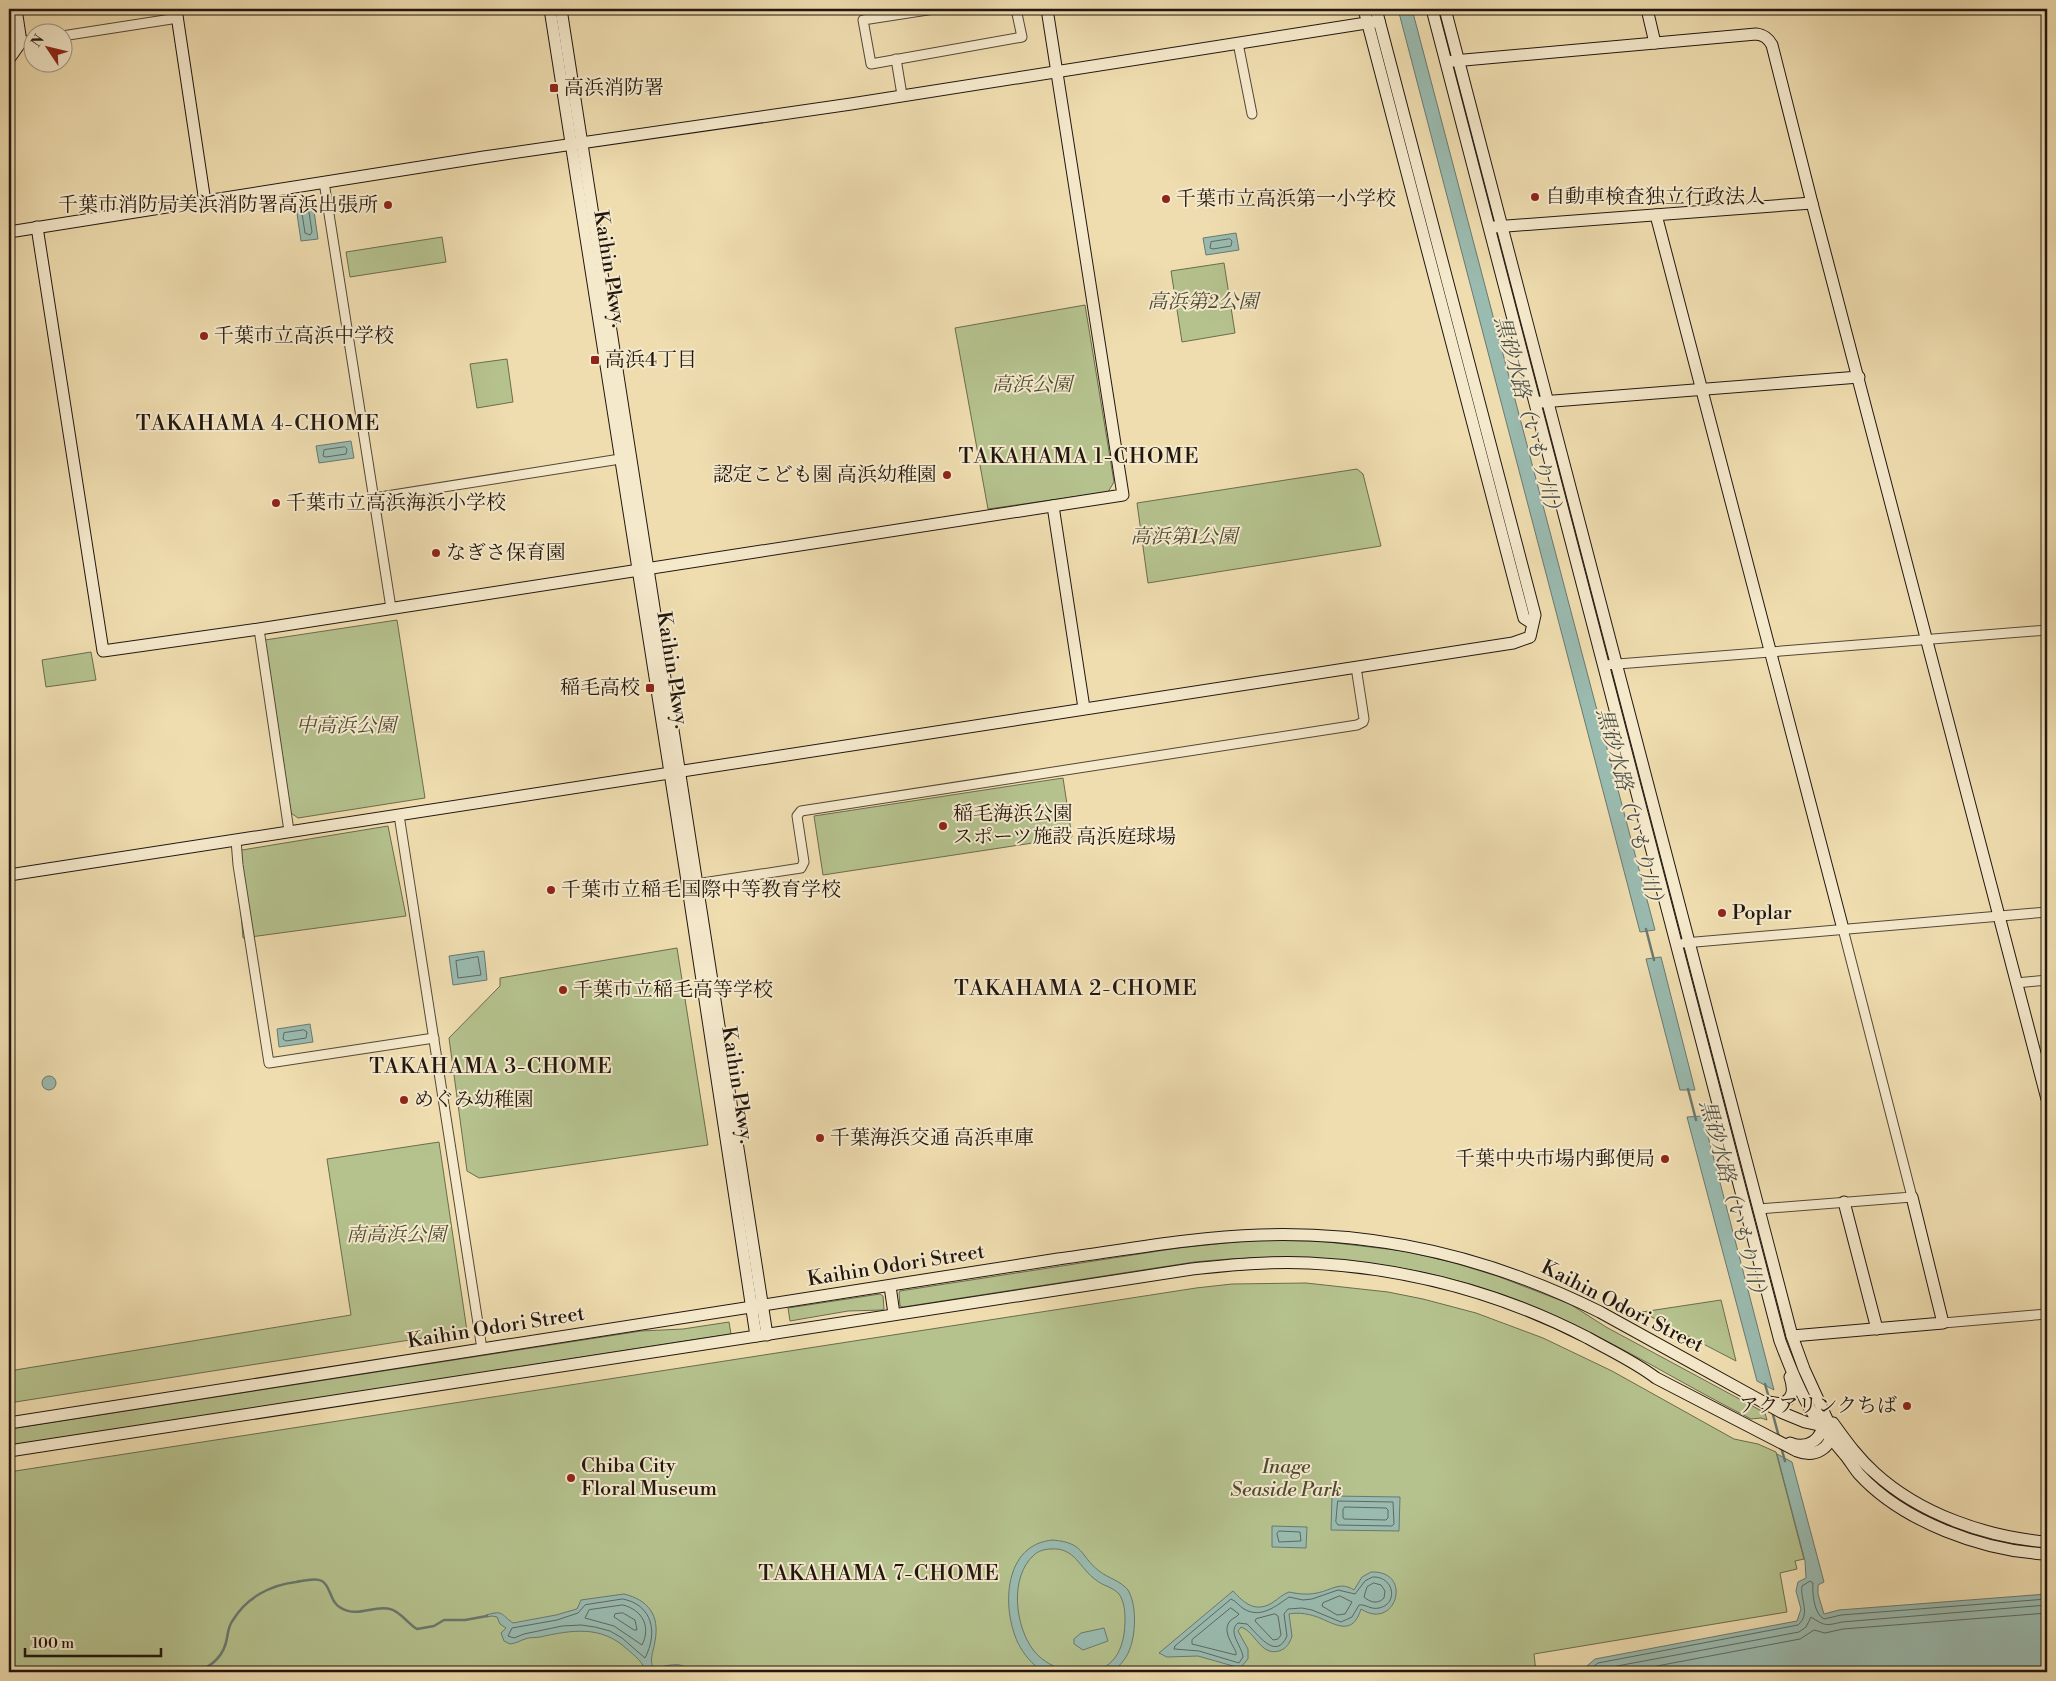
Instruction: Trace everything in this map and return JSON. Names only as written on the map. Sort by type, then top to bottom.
[{"type":"street","points":[[16,9],[22,26]]},
{"type":"street","name":"Kaihin Pkwy.","points":[[550,9],[576,145],[762,1336]]},
{"type":"street","name":"Kaihin Pkwy.","points":[[561,9],[576,145],[620,459],[642,570]]},
{"type":"street","points":[[934,9],[863,20],[871,64],[1022,37],[1016,9]]},
{"type":"street","points":[[37,227],[103,651],[259,629],[1124,495],[1047,9]]},
{"type":"street","points":[[1364,9],[1374,22]]},
{"type":"street","points":[[9,875],[1513,643],[1530,637],[1533,630],[1532,623],[1524,618],[1374,22],[1376,9]]},
{"type":"street","points":[[1432,9],[1534,403],[1611,665],[1689,942],[1792,1336],[1804,1369],[1831,1430],[1858,1473],[1872,1486],[1904,1508],[1937,1527],[1993,1546],[2047,1554]]},
{"type":"street","points":[[1445,9],[1548,401],[1676,943],[1780,1341],[1816,1419],[1848,1445],[1876,1474],[1906,1497],[1926,1508],[1962,1523],[2014,1538],[2047,1542]]},
{"type":"street","points":[[1646,9],[1655,43]]},
{"type":"street","points":[[72,34],[177,13],[205,202]]},
{"type":"street","points":[[9,232],[324,182],[1374,22]]},
{"type":"street","points":[[1446,63],[1458,60],[1756,34],[1763,35],[1772,45],[2047,1099]]},
{"type":"street","points":[[1238,43],[1252,114]]},
{"type":"street","points":[[9,59],[22,46]]},
{"type":"street","points":[[896,59],[902,95]]},
{"type":"street","points":[[324,182],[390,608]]},
{"type":"street","points":[[1488,228],[1812,203]]},
{"type":"street","points":[[1656,215],[1843,929],[1943,1323]]},
{"type":"street","points":[[1534,403],[1859,377]]},
{"type":"street","points":[[374,498],[620,459]]},
{"type":"street","points":[[1053,506],[1084,708]]},
{"type":"street","points":[[259,629],[289,831]]},
{"type":"street","points":[[1611,665],[2047,630]]},
{"type":"street","points":[[696,884],[801,868],[804,862],[797,816],[801,811],[1357,725],[1363,722],[1364,718],[1356,667]]},
{"type":"street","name":"Kaihin Pkwy.","points":[[674,773],[696,884],[757,1306]]},
{"type":"street","points":[[399,815],[482,1349]]},
{"type":"street","points":[[236,840],[238,865],[269,1063],[434,1038]]},
{"type":"street","points":[[1676,943],[2047,912]]},
{"type":"street","points":[[2016,983],[2047,980]]},
{"type":"street","points":[[1759,1209],[1912,1197]]},
{"type":"street","points":[[1844,1202],[1877,1329]]},
{"type":"street","name":"Kaihin Odori Street","points":[[9,1423],[757,1306],[1218,1237],[1292,1234],[1378,1240],[1468,1260],[1554,1291],[1600,1312],[1783,1413],[1831,1430]]},
{"type":"street","points":[[9,1451],[1192,1268],[1243,1264],[1307,1263],[1335,1265],[1431,1280],[1485,1295],[1550,1319],[1643,1368],[1656,1378],[1797,1451],[1810,1454],[1820,1451],[1834,1452],[1847,1457]]},
{"type":"street","points":[[890,1286],[894,1314]]},
{"type":"street","points":[[1792,1336],[2047,1314]]},
{"type":"street","points":[[1760,1401],[1781,1404],[1789,1399],[1793,1389],[1787,1368],[1787,1358]]},
{"type":"street","points":[[1643,1368],[1659,1373],[1793,1444],[1803,1446],[1812,1443],[1820,1434],[1831,1430]]},
{"type":"street","points":[[1820,1451],[1824,1448],[1831,1430]]},
{"type":"green space","points":[[442,237],[446,262],[350,277],[346,252]]},
{"type":"green space","name":"高浜第2公園","points":[[1224,263],[1235,333],[1182,342],[1171,271]]},
{"type":"green space","name":"高浜公園","points":[[1085,305],[1114,482],[1108,492],[988,509],[955,328]]},
{"type":"green space","points":[[507,359],[513,402],[477,408],[470,364]]},
{"type":"green space","name":"高浜第1公園","points":[[1357,469],[1363,474],[1381,546],[1148,583],[1137,503]]},
{"type":"green space","name":"中高浜公園","points":[[397,620],[425,798],[298,818],[291,813],[265,640]]},
{"type":"green space","points":[[91,652],[96,680],[46,687],[42,660]]},
{"type":"green space","name":"稲毛海浜公園 スポーツ施設 高浜庭球場","points":[[1063,778],[1072,837],[823,875],[814,816]]},
{"type":"green space","points":[[388,826],[406,916],[243,938],[236,851]]},
{"type":"green space","points":[[677,948],[708,1145],[479,1178],[467,1171],[449,1038],[500,986],[500,978]]},
{"type":"green space","name":"南高浜公園","points":[[439,1142],[467,1331],[9,1403],[9,1371],[351,1315],[327,1159]]},
{"type":"green space","points":[[1255,1240],[1319,1241],[1404,1251],[1451,1262],[1497,1276],[1570,1304],[1606,1327],[1765,1413],[1767,1420],[1761,1418],[1751,1419],[1595,1335],[1523,1302],[1466,1283],[1390,1266],[1312,1258],[1233,1259],[1194,1262],[900,1306],[900,1291],[1178,1248]]},
{"type":"green space","name":"Inage Seaside Park","points":[[1306,1283],[1388,1292],[1476,1313],[1543,1338],[1612,1371],[1734,1439],[1758,1444],[1776,1452],[1804,1559],[1795,1561],[1797,1569],[1780,1573],[1787,1612],[1534,1654],[1536,1672],[9,1672],[9,1472],[1196,1288],[1232,1284]]},
{"type":"green space","points":[[880,1294],[883,1296],[884,1309],[882,1310],[848,1311],[790,1321],[788,1308]]},
{"type":"green space","points":[[1721,1300],[1736,1361],[1642,1312]]},
{"type":"green space","points":[[729,1322],[731,1334],[9,1446],[9,1429],[641,1331],[683,1329]]},
{"type":"water","points":[[1398,9],[1412,9],[1655,930],[1640,932]]},
{"type":"water","points":[[313,204],[318,239],[301,241],[296,207]]},
{"type":"water","points":[[1236,233],[1239,250],[1206,255],[1203,238]]},
{"type":"water","points":[[351,441],[354,458],[319,463],[316,446]]},
{"type":"water","points":[[484,951],[487,980],[453,985],[449,956]]},
{"type":"water","points":[[1661,957],[1695,1090],[1680,1090],[1646,959]]},
{"type":"water","points":[[310,1024],[313,1042],[279,1047],[277,1029]]},
{"type":"water","points":[[46,1076],[52,1076],[56,1083],[52,1090],[46,1090],[42,1086],[42,1080]]},
{"type":"water","points":[[1703,1116],[1774,1390],[1757,1381],[1687,1117]]},
{"type":"water","points":[[1777,1454],[1792,1462],[1824,1582],[1818,1585],[1818,1594],[1824,1614],[1839,1610],[2047,1594],[2047,1672],[1580,1672],[1595,1659],[1797,1621],[1801,1609],[1796,1591],[1798,1582],[1806,1578],[1805,1561]]},
{"type":"water","points":[[1332,1496],[1400,1497],[1399,1531],[1331,1530]]},
{"type":"water","points":[[1272,1526],[1307,1527],[1306,1548],[1272,1547]]},
{"type":"water","points":[[1053,1540],[1076,1547],[1099,1571],[1125,1587],[1131,1596],[1134,1612],[1133,1637],[1126,1657],[1113,1672],[1088,1672],[1106,1666],[1112,1661],[1121,1646],[1125,1629],[1125,1613],[1122,1600],[1117,1592],[1090,1575],[1066,1551],[1049,1549],[1034,1555],[1026,1564],[1021,1576],[1018,1602],[1022,1629],[1034,1651],[1050,1664],[1069,1672],[1043,1672],[1035,1666],[1018,1643],[1009,1612],[1011,1580],[1016,1565],[1024,1553],[1037,1544]]},
{"type":"water","points":[[1371,1572],[1384,1574],[1392,1580],[1396,1589],[1391,1607],[1383,1613],[1373,1614],[1361,1609],[1354,1622],[1344,1626],[1333,1624],[1308,1614],[1289,1614],[1292,1636],[1290,1641],[1284,1649],[1273,1652],[1263,1647],[1251,1634],[1241,1627],[1238,1631],[1248,1649],[1248,1659],[1240,1668],[1198,1656],[1167,1657],[1159,1653],[1233,1591],[1246,1603],[1260,1607],[1272,1603],[1289,1592],[1313,1594],[1340,1586],[1349,1587],[1354,1590],[1362,1577]]},
{"type":"water","points":[[624,1594],[640,1600],[654,1616],[656,1632],[652,1658],[653,1668],[678,1665],[683,1666],[689,1672],[646,1672],[641,1662],[617,1641],[607,1636],[586,1631],[528,1638],[510,1644],[504,1641],[501,1633],[506,1628],[500,1624],[497,1617],[487,1617],[486,1615],[499,1613],[513,1623],[577,1609],[581,1600]]},
{"type":"water","points":[[1104,1628],[1108,1641],[1083,1650],[1074,1644],[1074,1639],[1081,1633]]},
{"type":"waterway","name":"黒砂水路（いもり川）","points":[[1646,929],[1654,960]]},
{"type":"waterway","name":"黒砂水路（いもり川）","points":[[1688,1089],[1696,1120]]},
{"type":"waterway","name":"黒砂水路（いもり川）","points":[[1765,1384],[1769,1398]]},
{"type":"waterway","name":"黒砂水路（いもり川）","points":[[1772,1411],[1779,1437]]},
{"type":"waterway","name":"黒砂水路（いもり川）","points":[[1781,1447],[1785,1461]]},
{"type":"waterway","points":[[196,1672],[208,1667],[217,1660],[226,1644],[231,1624],[245,1605],[269,1589],[287,1584],[316,1579],[322,1581],[325,1583],[337,1606],[353,1612],[384,1608],[394,1610],[417,1629],[434,1626],[444,1620],[465,1620],[487,1616]]},
{"type":"waterway","points":[[161,1668],[171,1672]]},
{"type":"place","name":"高浜消防署","points":[[554,88]]},
{"type":"place","name":"自動車検査独立行政法人","points":[[1535,197]]},
{"type":"place","name":"千葉市立高浜第一小学校","points":[[1166,199]]},
{"type":"place","name":"千葉市消防局美浜消防署高浜出張所","points":[[388,205]]},
{"type":"place","name":"千葉市立高浜中学校","points":[[204,336]]},
{"type":"place","name":"高浜4丁目","points":[[595,360]]},
{"type":"place","name":"認定こども園 高浜幼稚園","points":[[947,475]]},
{"type":"place","name":"千葉市立高浜海浜小学校","points":[[276,503]]},
{"type":"place","name":"なぎさ保育園","points":[[436,553]]},
{"type":"place","name":"稲毛高校","points":[[650,688]]},
{"type":"place","name":"稲毛海浜公園 スポーツ施設 高浜庭球場","points":[[943,826]]},
{"type":"place","name":"千葉市立稲毛国際中等教育学校","points":[[551,890]]},
{"type":"place","name":"Poplar","points":[[1722,913]]},
{"type":"place","name":"千葉市立稲毛高等学校","points":[[563,990]]},
{"type":"place","name":"めぐみ幼稚園","points":[[404,1100]]},
{"type":"place","name":"千葉海浜交通 高浜車庫","points":[[820,1138]]},
{"type":"place","name":"千葉中央市場内郵便局","points":[[1665,1159]]},
{"type":"place","name":"アクアリンクちば","points":[[1907,1406]]},
{"type":"place","name":"Chiba City Floral Museum","points":[[571,1478]]},
{"type":"district","name":"TAKAHAMA 4-CHOME","points":[[258,424]]},
{"type":"district","name":"TAKAHAMA 1-CHOME","points":[[1079,457]]},
{"type":"district","name":"TAKAHAMA 2-CHOME","points":[[1076,989]]},
{"type":"district","name":"TAKAHAMA 3-CHOME","points":[[491,1067]]},
{"type":"district","name":"TAKAHAMA 7-CHOME","points":[[879,1574]]}]
